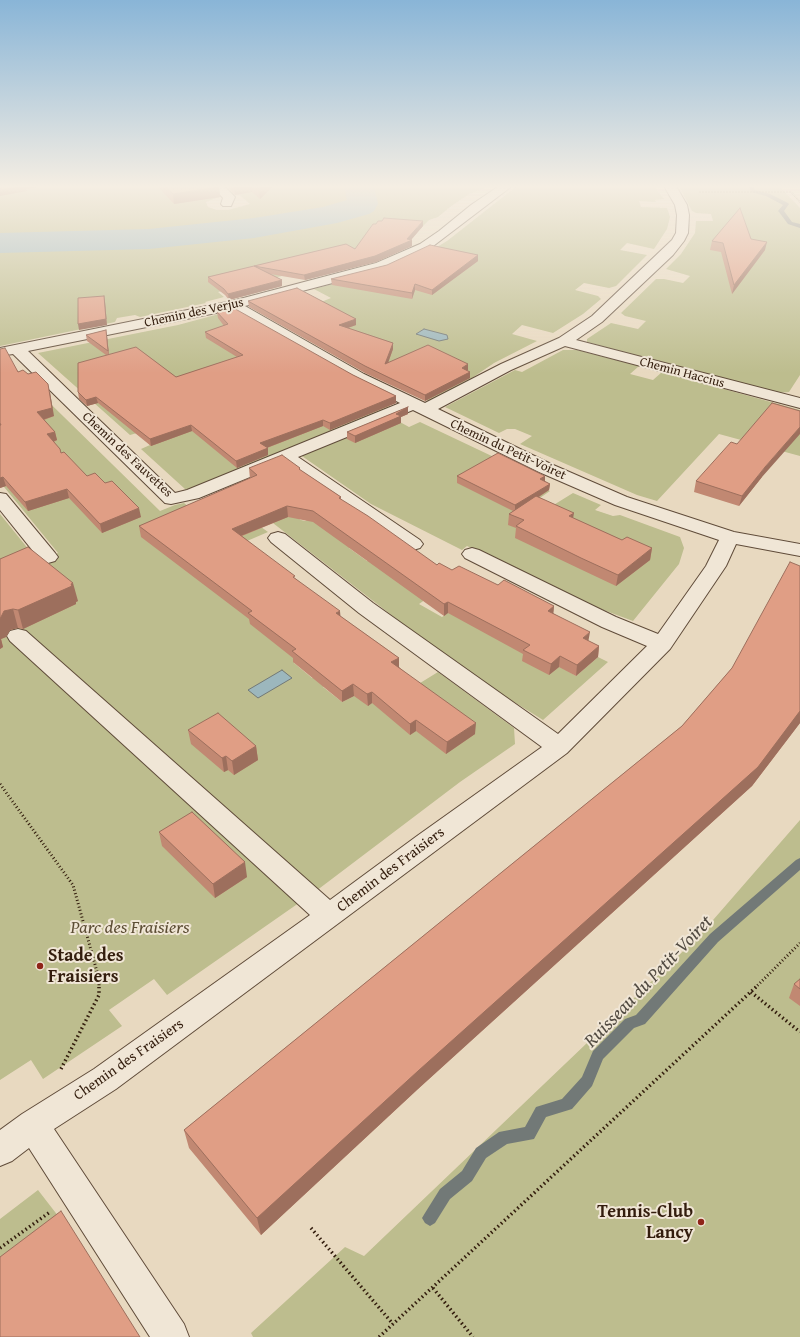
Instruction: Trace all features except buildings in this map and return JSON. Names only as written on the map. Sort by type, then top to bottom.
[{"type":"street","points":[[331,280],[393,248]]},
{"type":"street","name":"Chemin des Verjus","points":[[0,352],[234,305],[382,266],[414,253],[421,248]]},
{"type":"street","points":[[418,407],[564,341],[597,319],[671,248]]},
{"type":"street","name":"Chemin du Petit-Voiret","points":[[234,305],[322,357],[418,407],[545,468],[621,501],[730,537],[800,550]]},
{"type":"street","name":"Chemin Haccius","points":[[564,341],[799,401]]},
{"type":"street","name":"Chemin des Fauvettes","points":[[17,349],[171,499],[193,494],[285,456],[418,407]]},
{"type":"street","points":[[285,456],[413,544]]},
{"type":"street","points":[[0,498],[48,557]]},
{"type":"street","name":"Chemin des Fraisiers","points":[[0,1150],[33,1125],[105,1079],[559,747],[662,644],[716,566],[730,537]]},
{"type":"street","points":[[278,538],[366,608],[559,747]]},
{"type":"street","points":[[472,554],[609,622],[662,644]]},
{"type":"street","points":[[18,636],[329,916]]},
{"type":"street","points":[[33,1125],[171,1337]]},
{"type":"path","points":[[0,784],[73,885],[99,978],[99,995],[60,1070]]},
{"type":"path","points":[[379,1337],[434,1288],[751,992],[800,943]]},
{"type":"path","points":[[751,992],[800,1032]]},
{"type":"path","points":[[0,1248],[76,1193]]},
{"type":"path","points":[[311,1228],[393,1324]]},
{"type":"path","points":[[434,1288],[473,1337]]},
{"type":"green space","points":[[0,248],[357,248],[298,272],[218,292],[224,297],[205,302],[206,303],[140,317],[135,315],[117,318],[115,322],[0,346]]},
{"type":"green space","points":[[435,248],[622,248],[620,250],[647,255],[616,286],[609,288],[584,283],[575,290],[598,296],[601,299],[583,314],[553,333],[522,325],[512,334],[537,341],[494,363],[472,378],[428,401],[348,362],[321,302],[331,298],[314,289],[412,262]]},
{"type":"green space","points":[[685,248],[800,248],[800,375],[789,392],[776,393],[587,342],[587,339],[611,323],[638,329],[646,321],[625,316],[621,313],[656,279],[683,283],[690,276],[666,269]]},
{"type":"green space","points":[[219,314],[392,408],[192,490],[185,489],[141,449],[150,445],[137,433],[130,435],[38,353],[178,325]]},
{"type":"green space","points":[[563,350],[577,350],[639,366],[630,374],[653,380],[662,372],[800,410],[800,456],[719,434],[657,501],[637,495],[520,444],[532,436],[515,429],[507,429],[499,433],[445,407],[515,370],[522,372]]},
{"type":"green space","name":"Parc des Fraisiers","points":[[16,370],[160,511],[184,503],[196,513],[225,501],[268,532],[233,547],[297,646],[294,663],[312,678],[323,672],[335,680],[323,687],[342,702],[354,696],[405,683],[412,688],[438,672],[514,728],[515,744],[460,782],[316,891],[167,995],[154,979],[109,1010],[122,1026],[43,1079],[31,1060],[0,1080],[0,514],[38,561],[58,553],[0,482]]},
{"type":"green space","points":[[389,416],[409,427],[420,422],[536,477],[539,486],[550,491],[537,500],[552,506],[573,493],[601,505],[595,510],[613,516],[620,515],[680,537],[684,548],[679,564],[633,621],[590,605],[467,546],[462,550],[371,504],[299,454]]},
{"type":"green space","points":[[265,468],[290,514],[305,521],[311,518],[351,547],[349,548],[367,561],[369,560],[429,597],[419,604],[442,617],[458,606],[576,676],[598,657],[608,662],[543,720],[490,687],[453,659],[417,635],[224,485]]},
{"type":"green space","points":[[800,820],[800,1337],[253,1337],[251,1333],[345,1247],[364,1256],[700,935]]},
{"type":"green space","points":[[38,1190],[69,1230],[0,1282],[0,1219]]},
{"type":"water","points":[[424,329],[447,335],[448,339],[439,341],[416,334]]},
{"type":"water","points":[[282,670],[292,678],[258,698],[248,690]]},
{"type":"waterway","name":"Ruisseau du Petit-Voiret","points":[[430,1218],[445,1194],[467,1176],[481,1153],[504,1137],[529,1134],[541,1112],[567,1104],[587,1081],[598,1055],[630,1023],[640,1020],[714,938],[800,863]]},
{"type":"place","name":"Stade des Fraisiers","points":[[40,966]]},
{"type":"place","name":"Tennis-Club Lancy","points":[[701,1222]]}]
